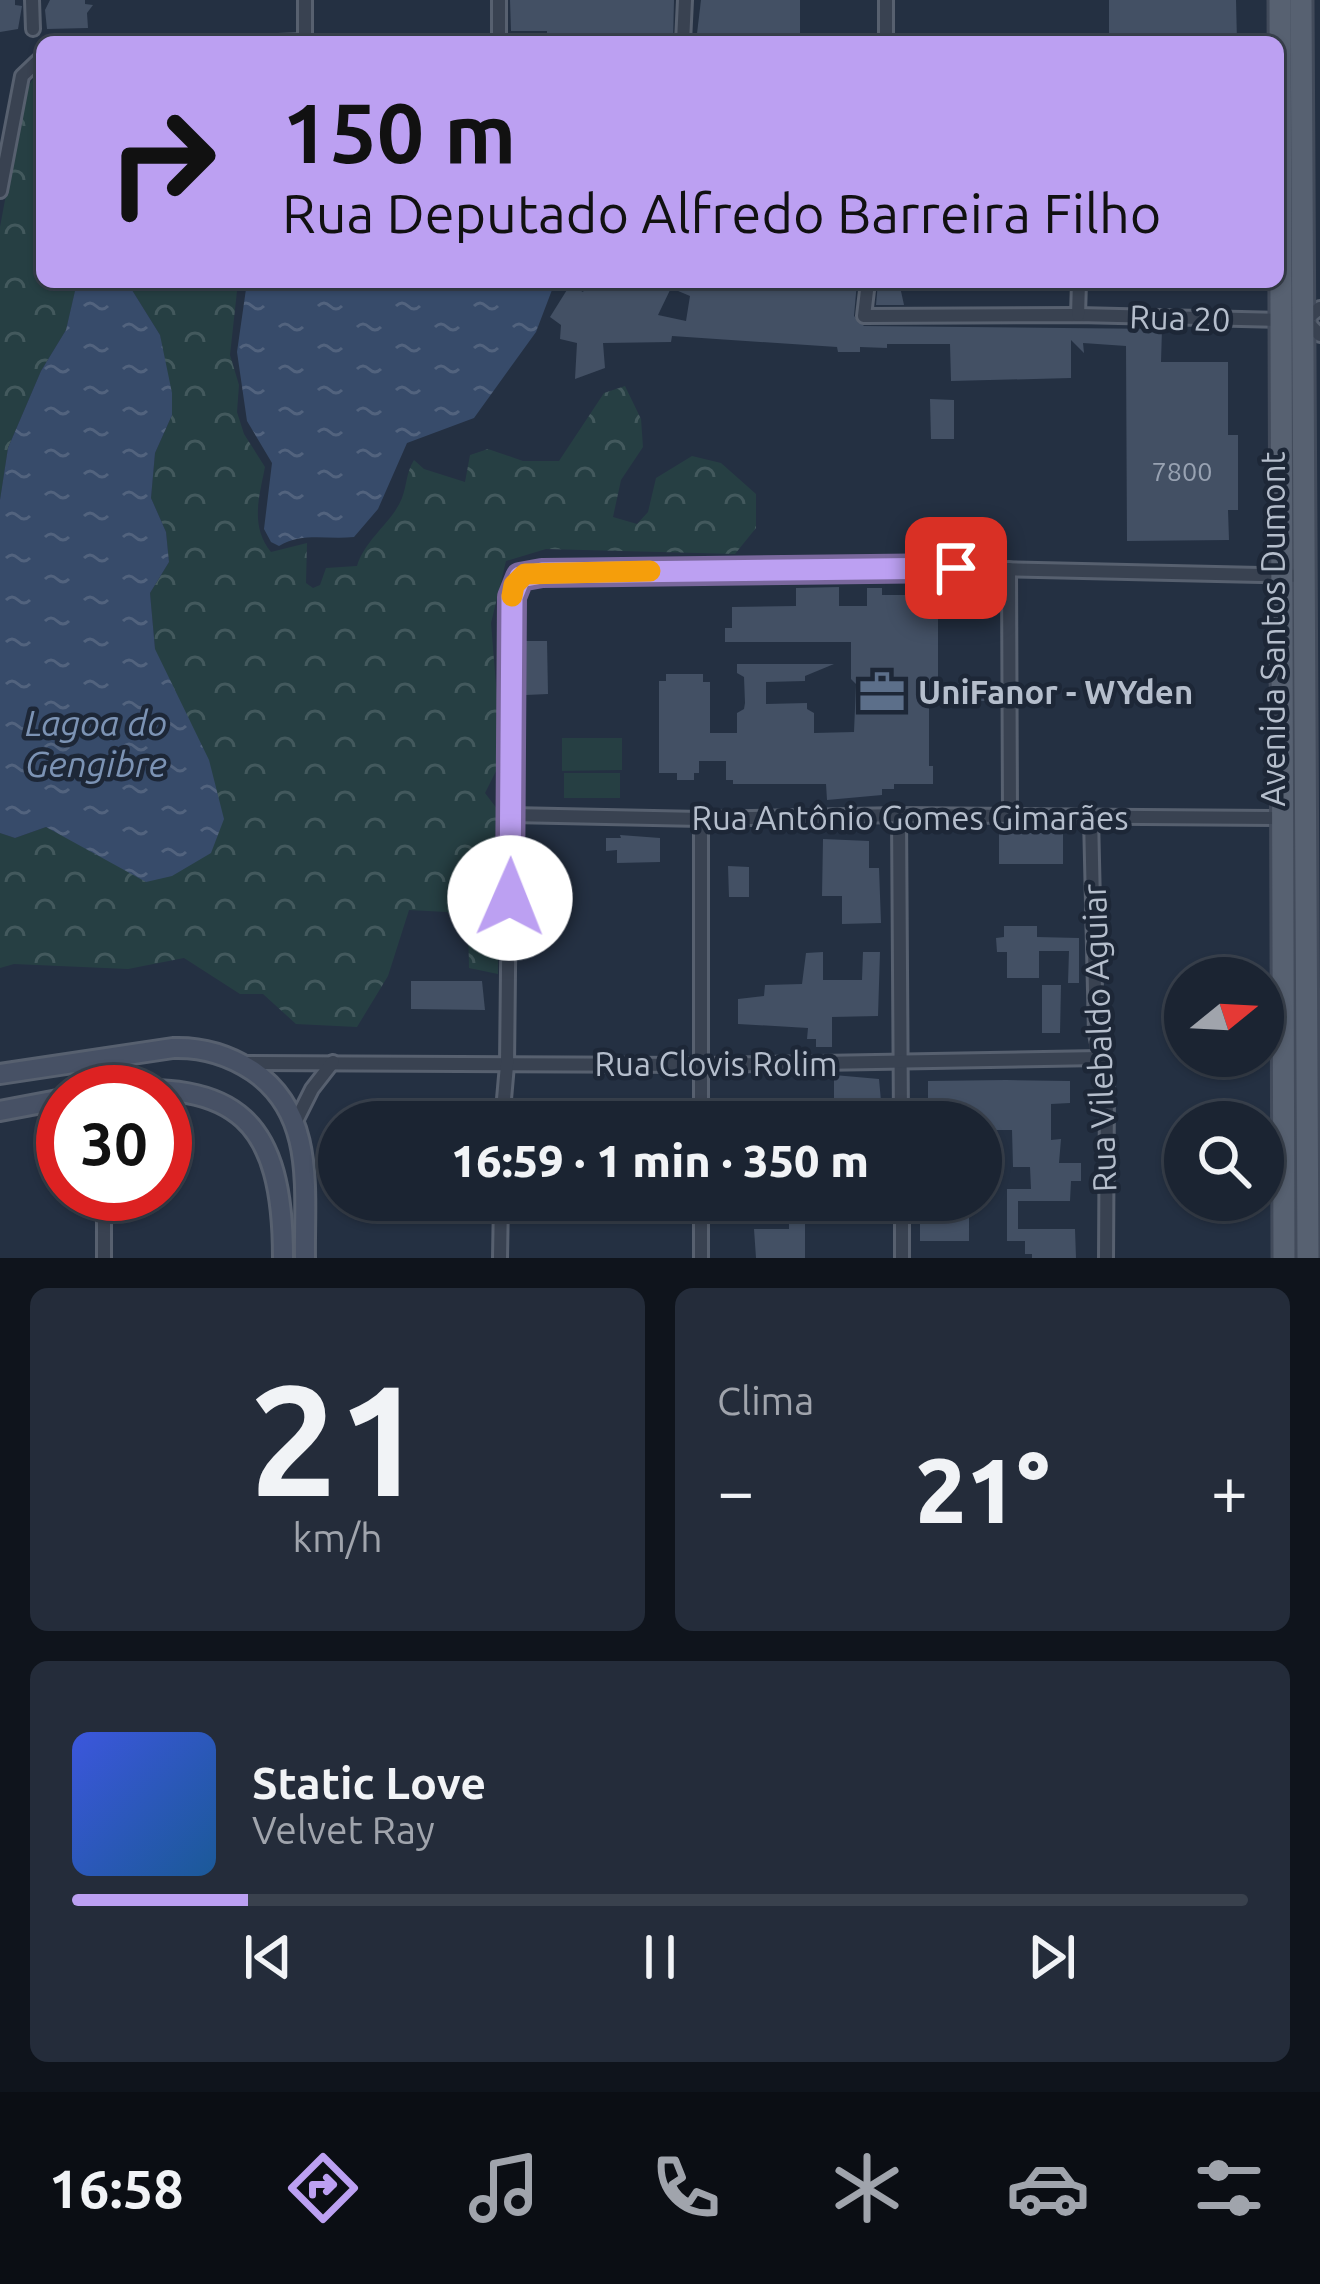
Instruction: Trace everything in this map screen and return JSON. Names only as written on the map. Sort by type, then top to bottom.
[{"type":"main road","name":"Avenida Santos Dumont","points":[[1280,0],[1283,36]]},
{"type":"main road","name":"Avenida Santos Dumont","points":[[1284,202],[1287,84],[1301,0]]},
{"type":"main road","name":"Avenida Santos Dumont","points":[[1284,48],[1314,311],[1293,439],[1282,468],[1285,1258]]},
{"type":"main road","name":"Avenida Santos Dumont","points":[[1282,288],[1293,439],[1305,469],[1314,829],[1308,1258]]},
{"type":"main road","points":[[1282,468],[1305,469]]},
{"type":"street","points":[[32,0],[33,28]]},
{"type":"street","points":[[305,0],[305,36]]},
{"type":"street","points":[[499,0],[499,36]]},
{"type":"street","points":[[683,36],[686,0]]},
{"type":"street","points":[[886,0],[886,36]]},
{"type":"street","points":[[0,191],[22,76],[36,63]]},
{"type":"street","name":"Rua 20","points":[[867,288],[864,316],[1281,320]]},
{"type":"street","points":[[1078,315],[1079,288]]},
{"type":"street","points":[[1009,569],[1010,815]]},
{"type":"street","points":[[504,1101],[512,591],[525,574],[1009,569],[1306,576]]},
{"type":"street","name":"Rua Antônio Gomes Gimarães","points":[[511,815],[1281,817],[1314,829]]},
{"type":"street","points":[[899,815],[902,1101]]},
{"type":"street","name":"Rua Vilebaldo Aguiar","points":[[1091,817],[1096,1034],[1107,1087],[1106,1258]]},
{"type":"street","points":[[701,819],[701,1101]]},
{"type":"street","points":[[54,1065],[173,1048],[200,1050],[241,1063],[277,1090],[296,1121],[303,1161],[304,1258]]},
{"type":"street","name":"Rua Clovis Rolim","points":[[241,1063],[701,1065],[1100,1058]]},
{"type":"street","points":[[296,1121],[333,1062]]},
{"type":"street","points":[[0,1074],[36,1068]]},
{"type":"street","points":[[192,1094],[223,1102],[242,1116],[267,1152],[275,1176],[283,1258]]},
{"type":"street","points":[[0,1111],[36,1104]]},
{"type":"street","points":[[104,1221],[104,1258]]},
{"type":"street","points":[[500,1258],[501,1221]]},
{"type":"street","points":[[701,1221],[701,1258]]},
{"type":"street","points":[[902,1221],[902,1258]]},
{"type":"green space","points":[[36,74],[36,288],[80,288],[66,330],[41,371],[8,448],[0,500],[0,227],[25,92]]},
{"type":"green space","points":[[131,288],[237,288],[230,355],[239,385],[237,412],[244,434],[265,467],[258,511],[260,532],[271,552],[307,543],[306,583],[313,588],[320,585],[326,568],[357,566],[398,507],[414,460],[424,469],[465,482],[470,455],[488,449],[523,461],[559,461],[604,393],[625,386],[641,419],[643,447],[621,480],[613,517],[637,524],[648,512],[656,478],[692,456],[721,463],[756,494],[756,528],[735,554],[546,549],[506,561],[491,623],[502,759],[485,793],[501,814],[498,974],[469,968],[468,926],[447,912],[409,910],[388,976],[357,1027],[296,1024],[263,994],[240,994],[184,958],[128,969],[14,964],[0,968],[0,833],[15,838],[46,827],[93,851],[155,649],[150,593],[169,562],[166,532],[151,498],[155,453],[172,415],[160,335]]},
{"type":"green space","points":[[562,738],[622,738],[622,770],[562,771]]},
{"type":"green space","points":[[564,773],[620,773],[620,798],[564,798]]},
{"type":"water","name":"Lagoa do Gengibre","points":[[131,288],[160,335],[172,415],[155,453],[151,498],[166,532],[169,562],[150,593],[155,649],[209,760],[224,819],[211,853],[172,876],[146,882],[46,827],[15,838],[0,833],[0,500],[8,448],[41,371],[66,330],[75,291]]},
{"type":"water","points":[[246,288],[553,288],[536,332],[474,418],[407,443],[378,509],[354,537],[306,538],[279,546],[271,542],[264,529],[272,463],[247,421],[237,352]]},
{"type":"building","points":[[0,0],[15,0],[15,5],[22,6],[18,29],[0,32]]},
{"type":"building","points":[[50,0],[85,0],[93,5],[87,13],[88,28],[47,29],[45,10]]},
{"type":"building","points":[[510,0],[674,0],[673,36],[547,36],[547,31],[511,31]]},
{"type":"building","points":[[701,0],[800,0],[800,36],[697,36]]},
{"type":"building","points":[[1109,0],[1236,0],[1237,36],[1109,36]]},
{"type":"building","points":[[568,288],[583,292],[585,288],[671,288],[856,288],[854,316],[864,326],[1162,329],[1161,362],[1228,362],[1228,435],[1238,435],[1238,510],[1228,510],[1229,540],[1127,541],[1126,346],[1083,343],[1084,353],[1071,340],[1071,378],[951,381],[950,344],[887,344],[887,348],[838,352],[837,347],[672,336],[671,342],[603,343],[605,368],[575,379],[577,343],[560,339],[561,325],[550,317]],"holes":[[[671,288],[690,296],[686,321],[658,315]]]},
{"type":"building","points":[[877,288],[900,288],[904,305],[876,305]]},
{"type":"building","points":[[930,399],[954,400],[954,439],[931,439]]},
{"type":"building","points":[[839,587],[839,606],[867,606],[867,588],[882,588],[882,595],[914,595],[914,605],[938,605],[938,683],[989,684],[989,701],[929,701],[933,784],[894,784],[894,789],[882,789],[882,795],[827,800],[826,784],[733,784],[726,780],[726,761],[699,761],[694,780],[659,773],[659,681],[666,681],[666,674],[703,674],[703,682],[710,682],[710,733],[737,733],[737,713],[745,703],[744,677],[737,673],[737,664],[834,664],[805,676],[805,681],[766,682],[766,704],[807,703],[814,713],[814,733],[854,732],[851,642],[725,642],[725,628],[732,628],[732,607],[796,606],[796,588]]},
{"type":"building","points":[[525,641],[547,641],[548,694],[526,695]]},
{"type":"building","points":[[1063,828],[1063,864],[999,864],[999,829]]},
{"type":"building","points":[[606,838],[660,838],[660,862],[617,863],[617,850],[606,851]]},
{"type":"building","points":[[823,839],[869,841],[869,868],[879,868],[881,923],[842,924],[842,896],[822,896]]},
{"type":"building","points":[[728,866],[749,867],[749,897],[729,897]]},
{"type":"building","points":[[1004,926],[1037,926],[1037,937],[1079,938],[1079,983],[1068,983],[1069,951],[1039,951],[1039,978],[1007,978],[1007,952],[997,952],[996,938],[1004,937]]},
{"type":"building","points":[[823,952],[823,980],[862,980],[863,952],[880,952],[878,1016],[832,1017],[832,1047],[816,1047],[816,1039],[807,1039],[808,1028],[738,1024],[738,999],[764,996],[765,985],[802,984],[806,953]]},
{"type":"building","points":[[411,981],[482,981],[485,1010],[411,1009]]},
{"type":"building","points":[[1042,985],[1061,985],[1060,1033],[1042,1033]]},
{"type":"building","points":[[834,1075],[879,1079],[881,1101],[834,1098]]},
{"type":"building","points":[[928,1081],[1070,1081],[1070,1103],[1051,1104],[1051,1140],[1061,1139],[1059,1163],[1081,1163],[1081,1181],[1071,1181],[1070,1201],[1018,1201],[1018,1229],[1075,1229],[1076,1258],[1032,1258],[1025,1254],[1025,1241],[1007,1241],[1007,1189],[1031,1189],[1030,1167],[1013,1167],[1012,1130],[1002,1130],[1002,1101],[928,1101]]},
{"type":"building","points":[[789,1221],[805,1221],[805,1258],[756,1258],[754,1229],[789,1229]]},
{"type":"building","points":[[920,1221],[969,1221],[969,1241],[920,1241]]},
{"type":"slow traffic","points":[[512,596],[514,585],[525,574],[650,571]]},
{"type":"place","name":"UniFanor - WYden","points":[[882,692]]},
{"type":"route","points":[[510,898],[512,597],[520,577],[956,568]]}]
